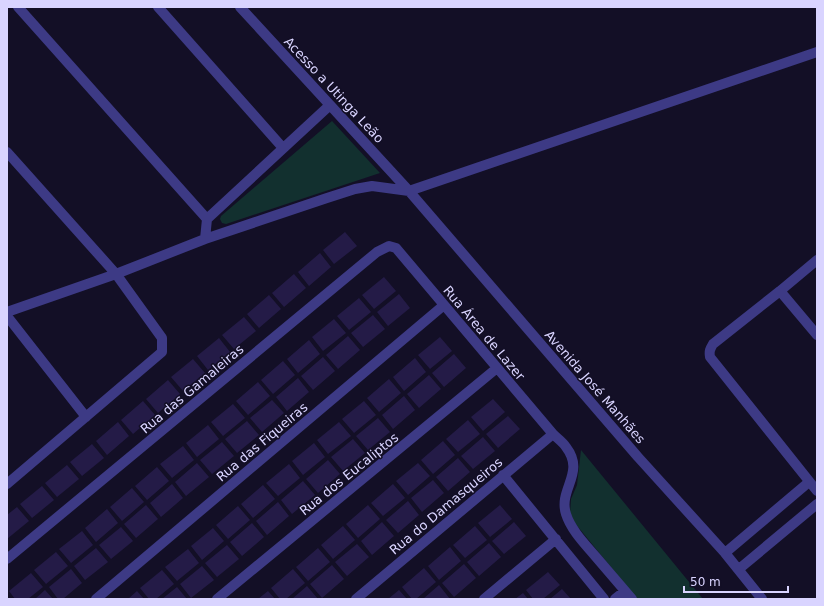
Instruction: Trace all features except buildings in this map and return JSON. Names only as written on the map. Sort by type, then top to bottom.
[{"type":"street","points":[[18,7],[207,219]]},
{"type":"street","points":[[158,7],[284,148]]},
{"type":"street","name":"Acesso a Utinga Leão","points":[[240,7],[409,191]]},
{"type":"street","points":[[7,312],[116,274],[205,239],[355,189],[372,186],[409,191],[817,52]]},
{"type":"street","points":[[205,239],[207,219],[330,106]]},
{"type":"street","points":[[7,152],[116,274],[162,338],[162,352],[7,484]]},
{"type":"street","name":"Avenida José Manhães","points":[[409,191],[638,457],[739,569],[762,599]]},
{"type":"street","name":"Rua das Gamaleiras","points":[[7,559],[378,252],[389,246],[396,248]]},
{"type":"street","name":"Rua Área de Lazer","points":[[396,248],[553,434],[566,446],[572,456],[574,464],[573,473],[564,502],[566,514],[571,525],[583,542],[632,599]]},
{"type":"street","points":[[817,260],[713,344],[709,352],[710,357],[817,491]]},
{"type":"street","points":[[780,291],[817,335]]},
{"type":"street","name":"Rua das Fiqueiras","points":[[96,599],[444,305]]},
{"type":"street","points":[[7,316],[86,417]]},
{"type":"street","name":"Rua dos Eucaliptos","points":[[217,599],[497,368]]},
{"type":"street","name":"Rua do Damasqueiros","points":[[356,599],[553,434]]},
{"type":"street","points":[[503,475],[604,599]]},
{"type":"street","points":[[725,553],[809,482]]},
{"type":"street","points":[[739,569],[817,504]]},
{"type":"street","points":[[484,599],[556,539]]},
{"type":"street","points":[[615,599],[625,591]]},
{"type":"green space","points":[[332,121],[380,173],[226,224],[222,223],[220,219],[221,216]]},
{"type":"green space","points":[[581,450],[703,599],[637,599],[574,522],[570,513],[571,499],[577,485]]}]
